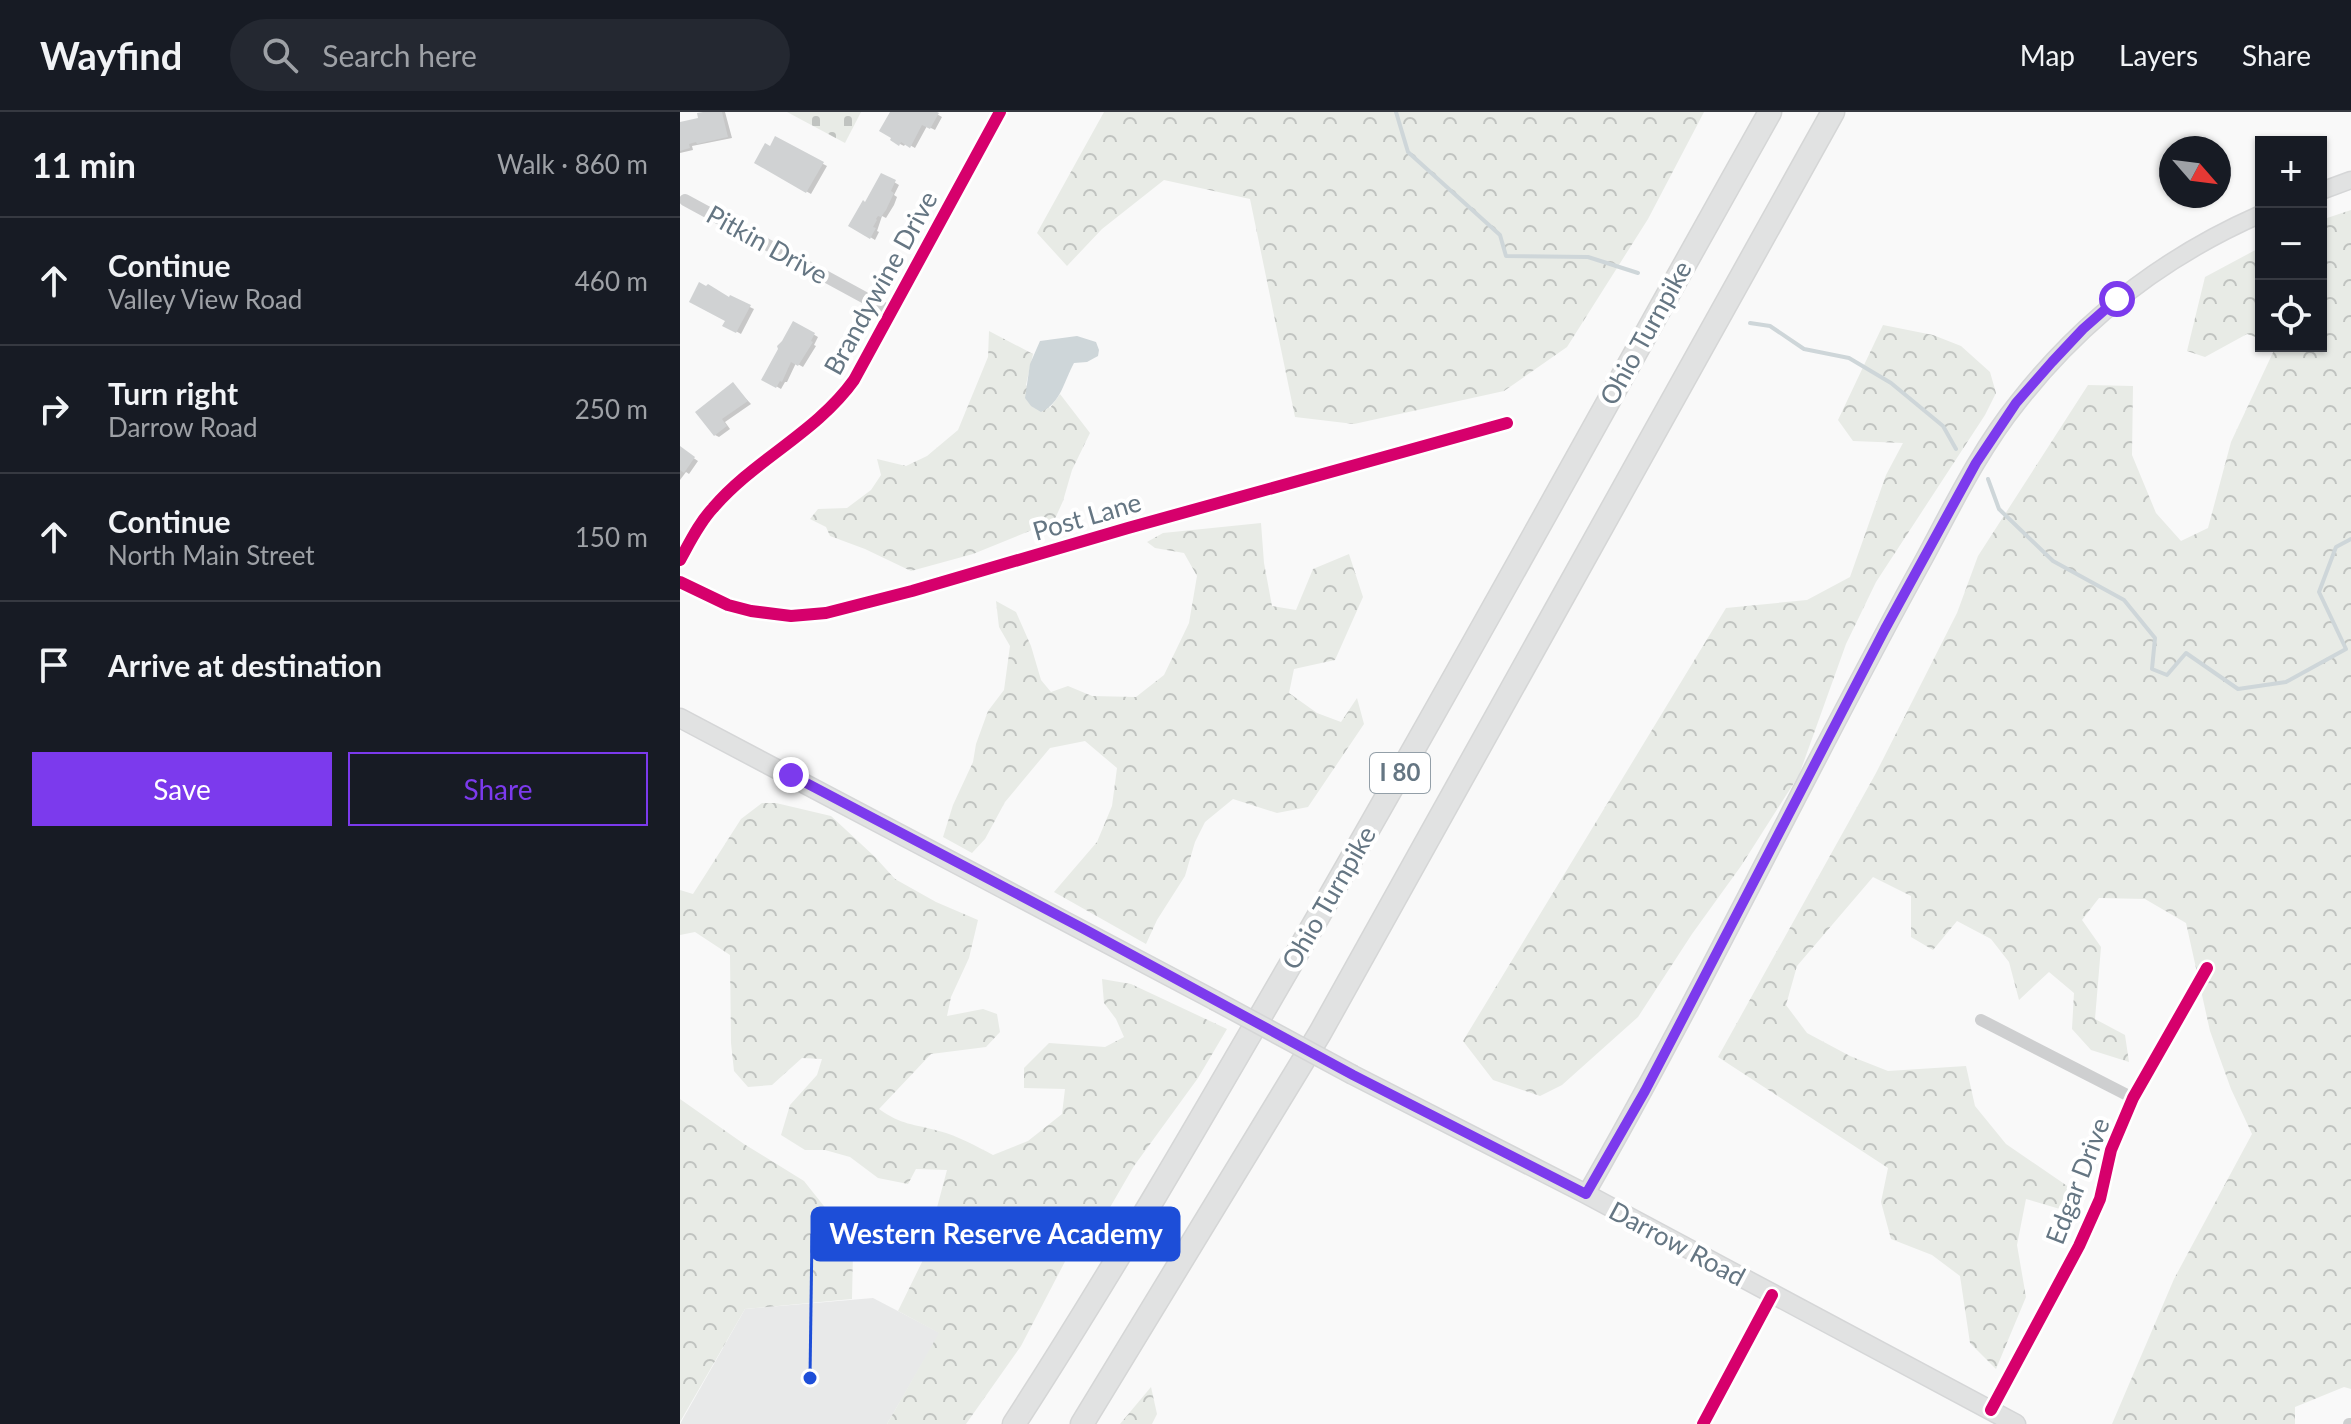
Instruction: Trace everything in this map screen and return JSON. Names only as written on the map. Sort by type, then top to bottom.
[{"type":"highway","name":"Ohio Turnpike","points":[[1014,1424],[1150,1203],[1367,834],[1770,112]]},
{"type":"highway","name":"I 80","points":[[1082,1424],[1320,1033],[1833,112]]},
{"type":"main road","points":[[2327,189],[2351,180]]},
{"type":"main road","points":[[1586,1194],[1645,1091],[1900,601],[1976,463],[2016,403],[2062,351],[2117,299],[2164,264],[2255,217]]},
{"type":"main road","name":"Darrow Road","points":[[680,718],[1084,929],[1353,1075],[1586,1194],[2016,1424]]},
{"type":"street","name":"Brandywine Drive","points":[[680,560],[699,525],[722,498],[809,429],[841,398],[854,380],[1000,112]]},
{"type":"street","name":"Pitkin Drive","points":[[685,200],[891,312]]},
{"type":"street","name":"Post Lane","points":[[680,582],[728,605],[751,611],[791,616],[826,613],[1507,423]]},
{"type":"street","name":"Edgar Drive","points":[[1991,1410],[2079,1246],[2100,1199],[2111,1150],[2133,1098],[2207,968]]},
{"type":"street","points":[[1981,1020],[2133,1098]]},
{"type":"street","points":[[1703,1424],[1772,1295]]},
{"type":"shaded area","points":[[1077,336],[1096,342],[1098,356],[1087,362],[1074,363],[1058,397],[1041,412],[1025,398],[1030,364],[1040,341]]},
{"type":"shaded area","points":[[873,1298],[940,1333],[887,1424],[680,1424],[745,1309]]},
{"type":"green space","points":[[787,112],[861,112],[845,143]]},
{"type":"green space","points":[[1104,112],[1704,112],[1648,219],[1567,347],[1504,391],[1354,424],[1295,417],[1250,199],[1164,180],[1102,229],[1067,266],[1037,233]]},
{"type":"green space","points":[[2351,210],[2351,1389],[2344,1387],[2295,1407],[2295,1424],[2112,1424],[2174,1279],[2252,1134],[2231,1089],[2210,1031],[2186,923],[2145,899],[2099,898],[2082,920],[2101,947],[2095,1019],[2125,1035],[2129,1062],[2091,1050],[2072,1029],[2074,993],[2049,972],[2019,1000],[2009,962],[1991,939],[1957,921],[1933,950],[1911,937],[1911,896],[1873,877],[1797,966],[1786,1005],[1807,1033],[1850,1056],[1888,1071],[1966,1066],[1975,1106],[2006,1144],[2079,1194],[2070,1212],[2026,1199],[2017,1245],[2026,1297],[1996,1369],[1970,1343],[1960,1276],[1932,1255],[1891,1239],[1881,1202],[1888,1168],[1718,1057],[1876,773],[1957,613],[1978,556],[2088,385],[2133,386],[2132,455],[2156,513],[2181,541],[2208,528],[2231,442],[2273,352],[2327,352],[2327,218]]},
{"type":"green space","points":[[2255,250],[2255,337],[2247,334],[2205,357],[2187,351],[2205,277]]},
{"type":"green space","points":[[1883,325],[1933,335],[1961,346],[1990,372],[1996,393],[1985,415],[1876,582],[1846,644],[1799,775],[1638,1017],[1562,1085],[1540,1096],[1493,1080],[1463,1041],[1726,608],[1807,600],[1850,577],[1886,475],[1903,443],[1853,441],[1838,420]]},
{"type":"green space","points":[[989,331],[1033,354],[1026,385],[1050,408],[1060,394],[1090,433],[1072,470],[1054,521],[973,554],[911,571],[830,536],[826,527],[810,519],[818,509],[847,508],[871,490],[881,475],[877,459],[906,466],[927,456],[958,430],[988,357]]},
{"type":"green space","points":[[1261,523],[1272,606],[1296,610],[1313,569],[1349,554],[1363,597],[1335,660],[1294,669],[1289,693],[1317,713],[1341,722],[1357,698],[1364,724],[1308,807],[1277,813],[1233,799],[1205,822],[1195,842],[1185,876],[1146,944],[1054,892],[1097,842],[1112,806],[1117,768],[1085,741],[1050,748],[1005,802],[985,839],[972,853],[943,837],[953,805],[973,762],[988,711],[1004,690],[1010,646],[999,627],[996,601],[1016,612],[1041,680],[1051,692],[1068,686],[1092,696],[1136,697],[1164,675],[1189,623],[1197,576],[1184,553],[1155,548],[1147,542],[1163,533]]},
{"type":"green space","points":[[762,803],[776,803],[831,816],[895,879],[936,902],[978,920],[969,958],[951,997],[947,1016],[983,1009],[997,1014],[1000,1032],[986,1047],[931,1054],[879,1109],[894,1118],[953,1136],[993,1155],[1028,1141],[1062,1114],[1065,1089],[1024,1088],[1024,1068],[1049,1043],[1105,1047],[1124,1037],[1104,1003],[1102,979],[1131,984],[1227,1029],[1198,1078],[1134,1166],[1105,1216],[1071,1250],[1021,1346],[966,1424],[887,1424],[939,1333],[898,1311],[923,1260],[947,1170],[916,1169],[908,1184],[878,1178],[850,1157],[825,1150],[805,1150],[781,1135],[790,1105],[817,1075],[822,1059],[802,1058],[772,1085],[748,1087],[734,1071],[730,955],[695,932],[680,935],[680,890],[693,894],[741,819]]},
{"type":"green space","points":[[680,1099],[804,1181],[831,1215],[853,1253],[852,1299],[745,1309],[680,1422]]},
{"type":"green space","points":[[1151,1387],[1157,1414],[1152,1424],[1120,1424]]},
{"type":"building","points":[[722,112],[728,137],[689,144],[690,148],[680,151],[680,122],[698,118],[697,113]]},
{"type":"building","points":[[890,112],[939,113],[930,129],[922,125],[910,148],[901,142],[899,146],[879,131]]},
{"type":"building","points":[[775,136],[824,162],[806,193],[754,163],[765,143],[770,146]]},
{"type":"building","points":[[881,173],[896,180],[891,191],[894,193],[886,210],[876,219],[873,227],[876,228],[870,239],[848,226]]},
{"type":"building","points":[[699,282],[751,305],[736,333],[722,326],[725,321],[689,302]]},
{"type":"building","points":[[793,321],[815,333],[813,342],[798,366],[791,362],[776,388],[761,380]]},
{"type":"building","points":[[733,382],[748,401],[722,419],[727,426],[714,436],[695,412]]},
{"type":"building","points":[[680,446],[695,457],[684,473],[680,470]]},
{"type":"waterway","points":[[1396,112],[1408,152],[1500,235],[1506,256],[1588,257],[1638,273]]},
{"type":"waterway","points":[[1750,323],[1770,326],[1804,349],[1849,358],[1891,383],[1943,426],[1956,449]]},
{"type":"waterway","points":[[1988,479],[1999,509],[2053,561],[2124,600],[2155,638],[2152,669],[2167,675],[2186,653],[2238,689],[2286,682],[2346,649],[2319,592],[2336,547],[2351,539]]},
{"type":"cycle path","points":[[680,560],[713,508],[747,475],[822,415],[854,380],[1000,112]]},
{"type":"cycle path","points":[[680,582],[728,605],[751,611],[791,616],[826,613],[1507,423]]},
{"type":"cycle path","points":[[1991,1410],[2079,1246],[2100,1199],[2111,1150],[2133,1098],[2207,968]]},
{"type":"cycle path","points":[[1703,1424],[1772,1295]]},
{"type":"place","name":"Western Reserve Academy","points":[[810,1378]]},
{"type":"route","points":[[791,775],[1353,1075],[1586,1194],[1645,1091],[1885,629],[1976,463],[2016,403],[2083,329],[2117,299]]}]
